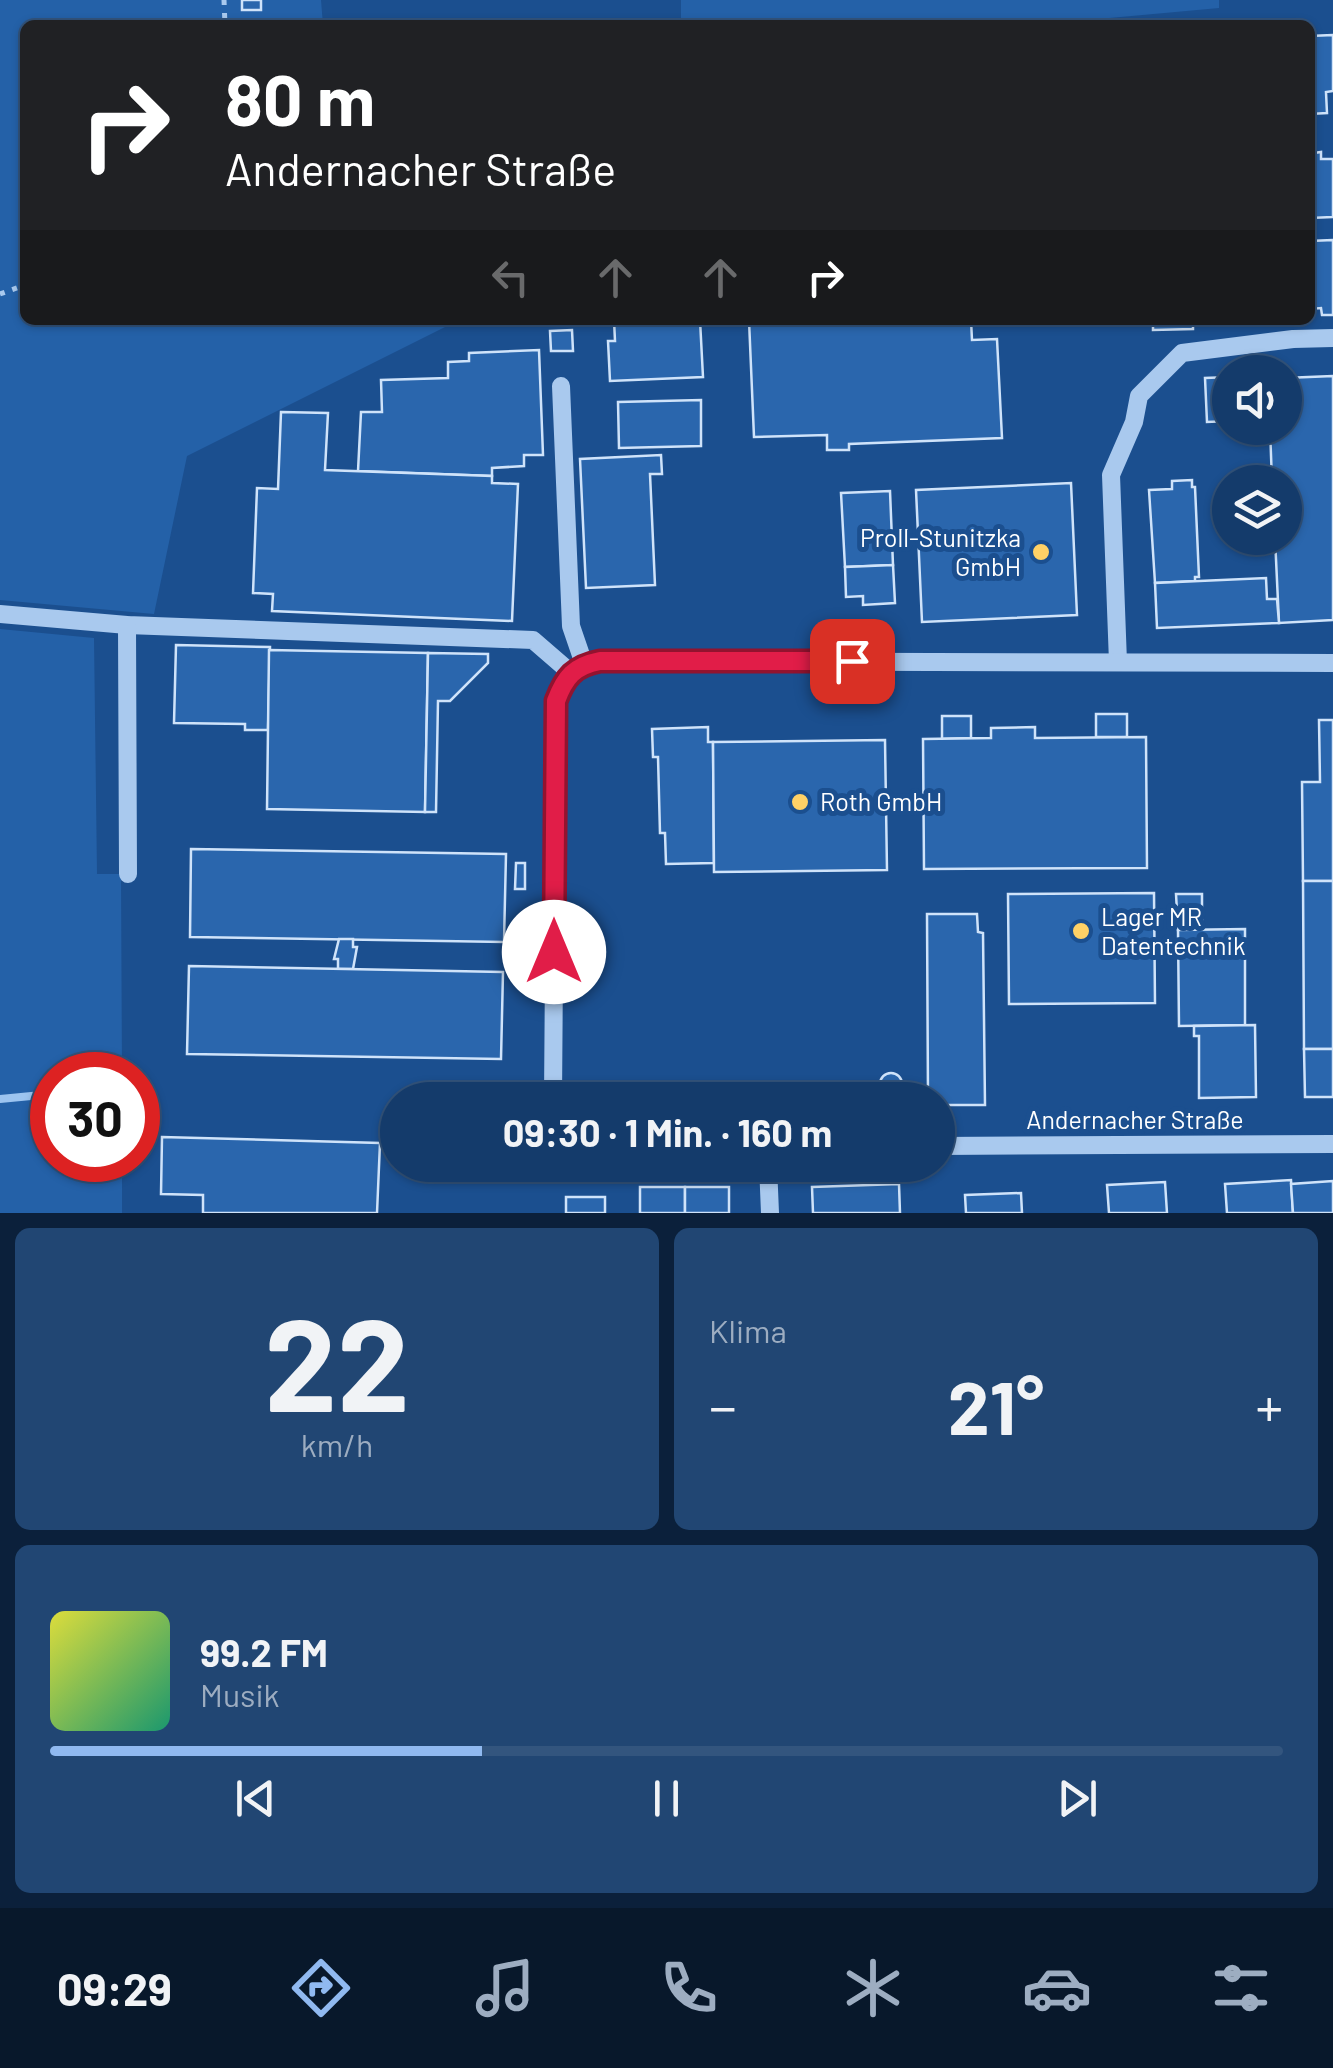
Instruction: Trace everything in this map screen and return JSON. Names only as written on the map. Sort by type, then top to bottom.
[{"type":"street","points":[[1118,662],[1111,475],[1134,422],[1139,396],[1182,353],[1333,338]]},
{"type":"street","points":[[553,1082],[556,701],[577,668],[561,386]]},
{"type":"street","points":[[0,614],[127,625],[533,640],[577,668],[600,661],[1333,663]]},
{"type":"street","points":[[127,625],[128,874]]},
{"type":"street","name":"Andernacher Straße","points":[[955,1146],[1333,1144]]},
{"type":"street","points":[[769,1182],[770,1213]]},
{"type":"shaded area","points":[[0,0],[321,0],[323,20],[20,20],[20,325],[449,325],[187,456],[154,614],[0,600]]},
{"type":"shaded area","points":[[681,0],[1219,0],[1219,8],[1088,20],[681,20]]},
{"type":"shaded area","points":[[0,629],[94,638],[97,874],[121,874],[122,1052],[30,1052],[30,1182],[122,1182],[122,1213],[0,1213]]},
{"type":"building","points":[[242,0],[261,0],[261,10],[242,10]]},
{"type":"building","points":[[1333,35],[1333,91],[1326,92],[1327,113],[1315,114],[1315,36]]},
{"type":"building","points":[[1321,152],[1321,159],[1333,159],[1333,217],[1315,218],[1315,153]]},
{"type":"building","points":[[1333,240],[1333,315],[1322,315],[1321,308],[1315,309],[1315,241]]},
{"type":"building","points":[[614,325],[700,325],[703,377],[610,381],[608,341],[615,341]]},
{"type":"building","points":[[749,325],[971,325],[972,340],[997,339],[1002,438],[849,444],[849,450],[827,450],[827,435],[754,437]]},
{"type":"building","points":[[1153,325],[1193,325],[1193,329],[1153,330]]},
{"type":"building","points":[[572,330],[573,351],[551,351],[550,331]]},
{"type":"building","points":[[539,350],[543,455],[524,455],[524,466],[492,468],[492,476],[358,471],[361,412],[382,412],[381,380],[448,378],[448,362],[469,361],[469,353]]},
{"type":"building","points":[[1333,376],[1333,620],[1279,623],[1276,555],[1302,555],[1302,465],[1271,465],[1271,445],[1302,445],[1302,377]]},
{"type":"building","points":[[1205,378],[1212,378],[1212,422],[1207,422]]},
{"type":"building","points":[[701,400],[701,446],[619,448],[618,402]]},
{"type":"building","points":[[281,412],[328,413],[325,470],[492,476],[492,483],[518,484],[512,621],[272,611],[273,594],[253,593],[257,488],[278,489]]},
{"type":"building","points":[[661,455],[662,474],[650,474],[655,585],[586,588],[580,459]]},
{"type":"building","points":[[1192,480],[1199,577],[1195,581],[1155,583],[1149,490],[1172,489],[1172,481]]},
{"type":"building","points":[[1071,483],[1077,615],[922,622],[916,490]]},
{"type":"building","points":[[890,491],[893,565],[845,567],[841,493]]},
{"type":"building","points":[[893,565],[895,603],[863,605],[863,596],[846,597],[845,567]]},
{"type":"building","points":[[1266,578],[1267,599],[1277,599],[1279,623],[1157,628],[1155,583]]},
{"type":"building","points":[[176,645],[270,647],[268,730],[245,730],[245,724],[174,723]]},
{"type":"building","points":[[269,650],[428,653],[425,812],[267,809]]},
{"type":"building","points":[[428,653],[488,654],[488,663],[450,701],[438,701],[436,812],[425,812]]},
{"type":"building","points":[[1096,714],[1127,714],[1127,737],[1096,737]]},
{"type":"building","points":[[942,716],[971,716],[971,738],[942,739]]},
{"type":"building","points":[[1319,720],[1333,720],[1333,881],[1303,881],[1302,782],[1320,782]]},
{"type":"building","points":[[708,727],[708,742],[713,742],[714,863],[666,864],[665,833],[660,833],[658,757],[653,757],[652,729]]},
{"type":"building","points":[[1035,727],[1035,738],[1146,737],[1147,868],[924,869],[923,739],[991,738],[991,728]]},
{"type":"building","name":"Roth GmbH","points":[[885,740],[887,870],[714,872],[713,742]]},
{"type":"building","points":[[191,849],[506,854],[504,942],[190,937]]},
{"type":"building","points":[[516,863],[525,863],[525,889],[515,889]]},
{"type":"building","points":[[1303,881],[1333,881],[1333,1049],[1304,1049]]},
{"type":"building","name":"Lager MR Datentechnik","points":[[1154,893],[1155,1003],[1009,1004],[1008,894]]},
{"type":"building","points":[[1176,894],[1202,894],[1202,930],[1178,930]]},
{"type":"building","points":[[927,914],[977,914],[978,932],[983,933],[985,1105],[955,1105],[955,1082],[928,1082]]},
{"type":"building","points":[[1245,929],[1245,1025],[1179,1026],[1178,930]]},
{"type":"building","points":[[339,939],[353,939],[353,947],[357,947],[353,969],[338,969],[338,959],[334,959]]},
{"type":"building","points":[[189,966],[503,972],[501,1059],[187,1054]]},
{"type":"building","points":[[1255,1025],[1256,1097],[1199,1098],[1199,1036],[1194,1036],[1194,1026]]},
{"type":"building","points":[[1304,1049],[1333,1049],[1333,1097],[1305,1097]]},
{"type":"building","points":[[891,1073],[902,1082],[880,1082]]},
{"type":"building","points":[[162,1137],[380,1143],[377,1213],[203,1213],[203,1195],[161,1194]]},
{"type":"building","points":[[1291,1180],[1293,1213],[1227,1213],[1225,1184]]},
{"type":"building","points":[[1333,1181],[1333,1213],[1293,1213],[1291,1184]]},
{"type":"building","points":[[1165,1182],[1167,1213],[1109,1213],[1107,1185]]},
{"type":"building","points":[[899,1184],[900,1213],[813,1213],[812,1187]]},
{"type":"building","points":[[640,1187],[685,1187],[685,1213],[640,1213]]},
{"type":"building","points":[[685,1187],[729,1187],[729,1213],[685,1213]]},
{"type":"building","points":[[1021,1193],[1022,1213],[966,1213],[965,1195]]},
{"type":"building","points":[[566,1197],[605,1197],[605,1213],[566,1213]]},
{"type":"waterway","points":[[0,1099],[30,1096]]},
{"type":"place","name":"Proll-Stunitzka GmbH","points":[[1041,552]]},
{"type":"place","name":"Roth GmbH","points":[[800,802]]},
{"type":"place","name":"Lager MR Datentechnik","points":[[1081,931]]},
{"type":"route","points":[[554,952],[556,701],[570,672],[600,661],[852,661]]}]
